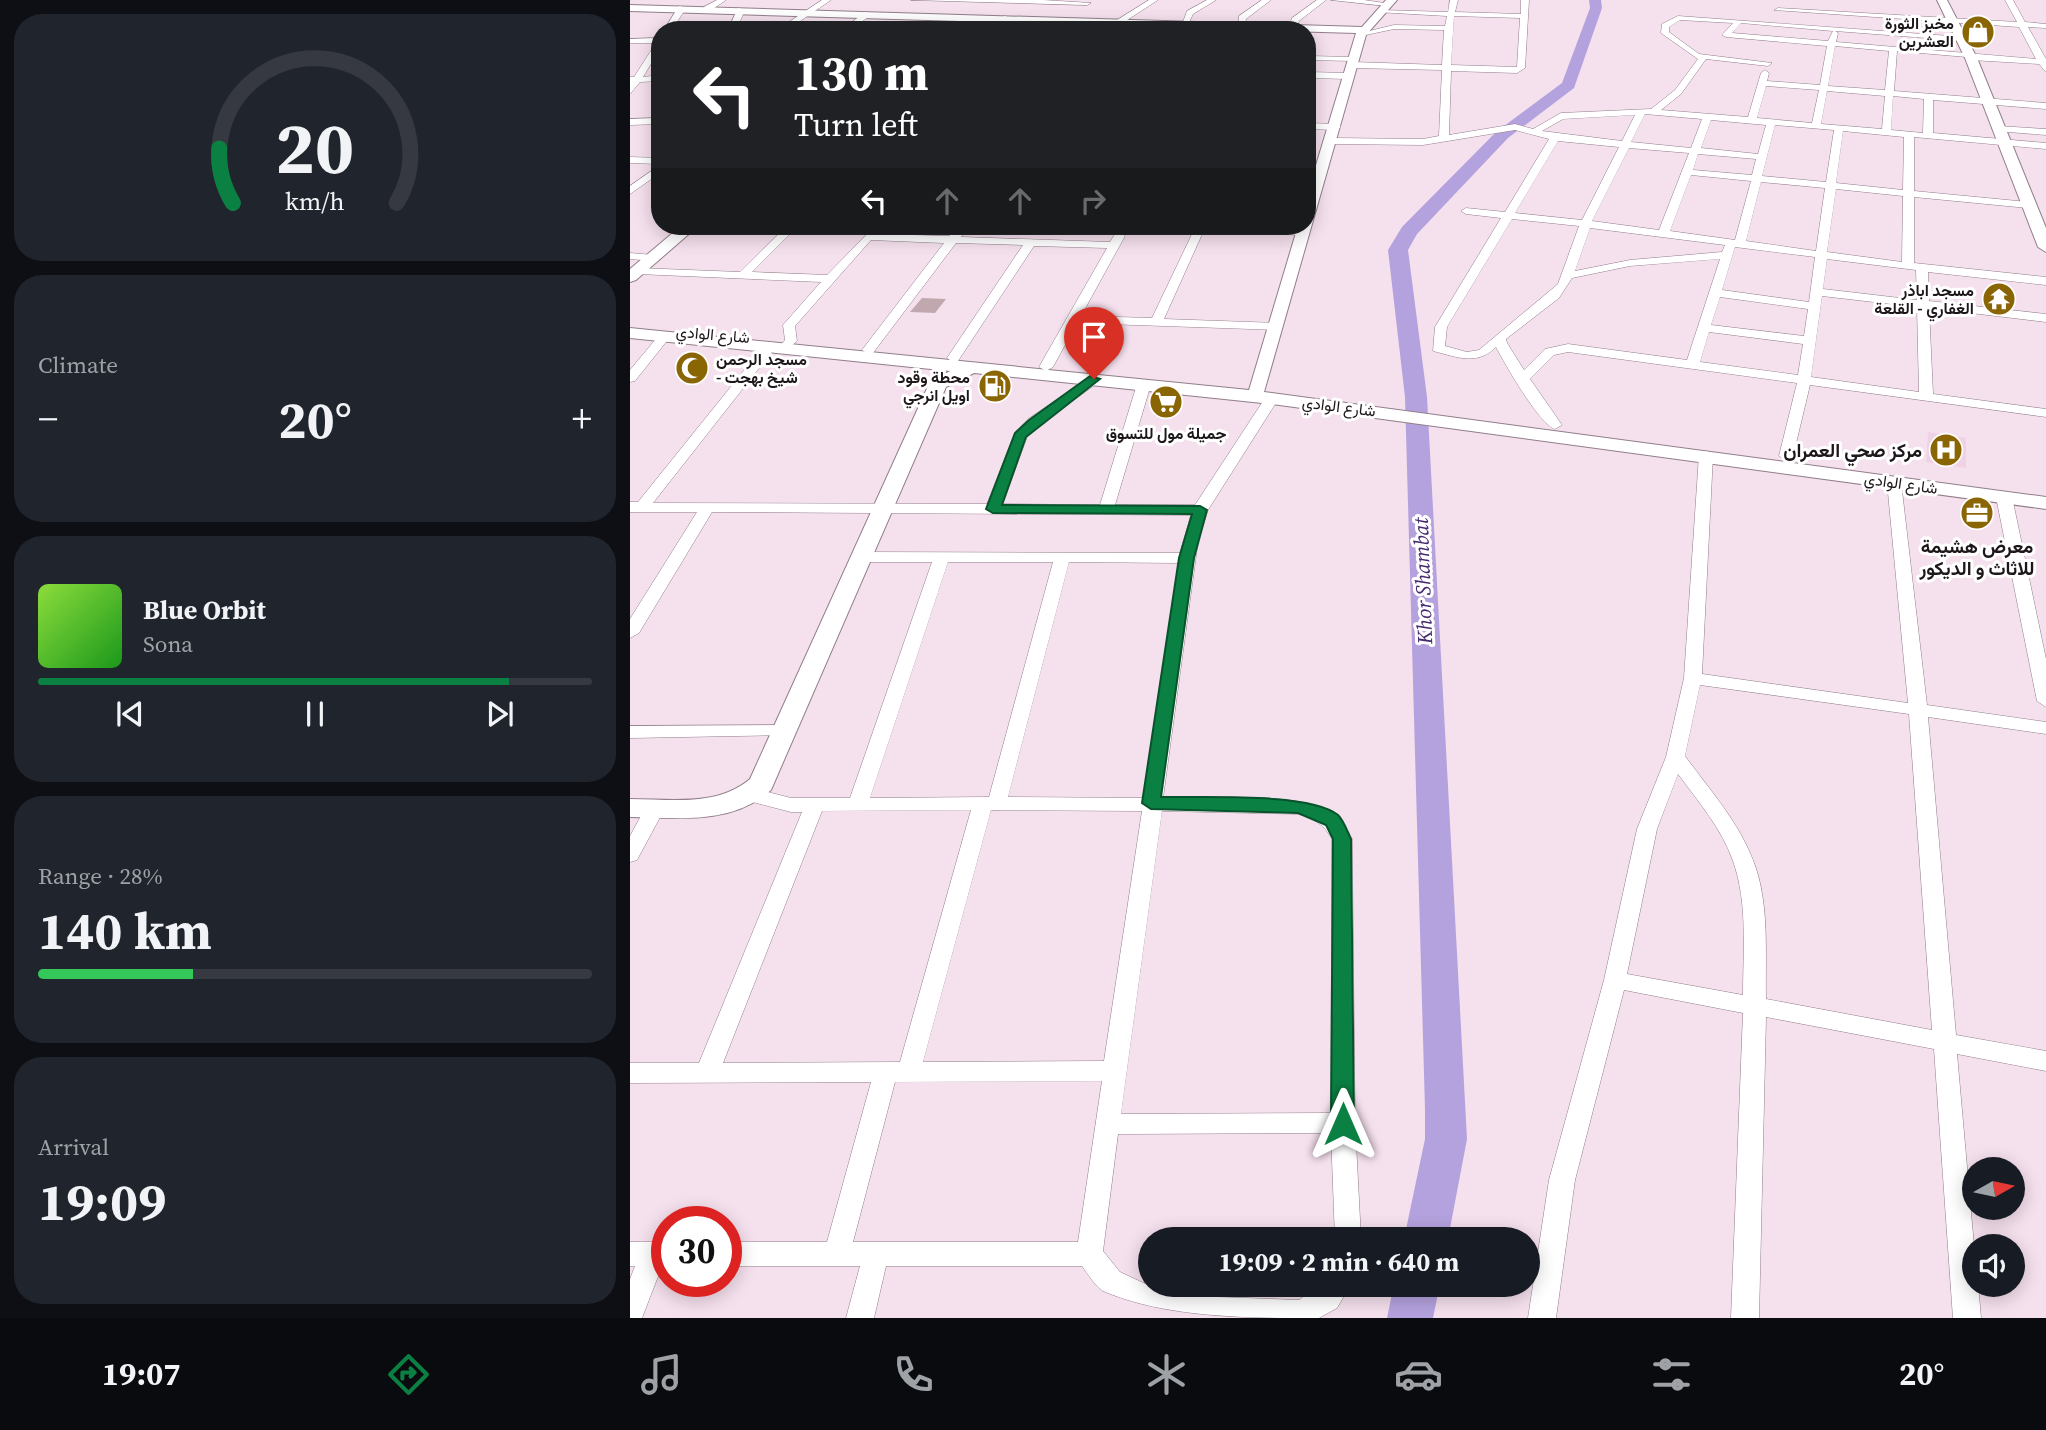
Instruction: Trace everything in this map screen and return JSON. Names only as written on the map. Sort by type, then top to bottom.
[{"type":"street","points":[[707,9],[722,0]]},
{"type":"street","points":[[794,21],[827,0]]},
{"type":"street","points":[[915,0],[1089,2]]},
{"type":"street","points":[[1120,21],[1154,0]]},
{"type":"street","points":[[1183,21],[1190,13],[1212,0]]},
{"type":"street","points":[[1242,21],[1267,0]]},
{"type":"street","points":[[1295,21],[1322,0]]},
{"type":"street","points":[[1335,0],[1452,14],[1522,16]]},
{"type":"street","points":[[1444,139],[1448,28],[1454,0]]},
{"type":"street","points":[[1316,60],[1353,67],[1521,68],[1525,0]]},
{"type":"street","points":[[1763,22],[1796,0]]},
{"type":"street","points":[[1942,0],[1970,57],[2028,205],[2040,222],[2045,243]]},
{"type":"street","points":[[2009,0],[2045,64]]},
{"type":"street","points":[[929,21],[951,1]]},
{"type":"street","points":[[1064,20],[1089,2]]},
{"type":"street","points":[[1389,7],[1394,27]]},
{"type":"street","points":[[1316,175],[1332,141],[1361,32],[1389,7]]},
{"type":"street","points":[[630,8],[1091,21]]},
{"type":"street","points":[[674,21],[682,8]]},
{"type":"street","points":[[736,21],[741,10]]},
{"type":"street","points":[[1778,10],[1861,12],[1894,18],[2046,26]]},
{"type":"street","points":[[1802,27],[1806,12]]},
{"type":"street","points":[[1859,32],[1861,12]]},
{"type":"street","points":[[858,21],[868,14]]},
{"type":"street","points":[[1768,63],[1693,54],[1665,33],[1667,23],[1692,17],[1962,39]]},
{"type":"street","points":[[1004,21],[1007,18]]},
{"type":"street","points":[[1894,18],[1894,34]]},
{"type":"street","points":[[1739,21],[1726,35],[2045,64]]},
{"type":"street","points":[[1316,30],[1361,32],[1394,27],[1448,28]]},
{"type":"street","points":[[1816,126],[1835,30]]},
{"type":"street","points":[[1752,120],[1774,40]]},
{"type":"street","points":[[630,41],[651,41]]},
{"type":"street","points":[[1886,132],[1893,49]]},
{"type":"street","points":[[630,91],[634,79],[651,54]]},
{"type":"street","points":[[1654,111],[1678,92],[1703,57]]},
{"type":"street","points":[[1316,73],[1353,67]]},
{"type":"street","points":[[1762,83],[2046,106]]},
{"type":"street","points":[[1928,97],[1928,136]]},
{"type":"street","points":[[1536,131],[1561,116],[1654,111],[2046,146]]},
{"type":"street","points":[[1555,138],[1441,327],[1438,348],[1467,356],[1483,353],[1499,337],[1555,295],[1639,112]]},
{"type":"street","points":[[1664,232],[1708,116]]},
{"type":"street","points":[[630,122],[651,121]]},
{"type":"street","points":[[1692,366],[1727,255],[1735,242],[1756,179],[1771,122]]},
{"type":"street","points":[[1316,126],[1336,127]]},
{"type":"street","points":[[1332,141],[1423,142],[1515,127],[1555,138],[1762,157]]},
{"type":"street","points":[[1786,456],[1811,341],[1839,128]]},
{"type":"street","points":[[1998,129],[2046,132]]},
{"type":"street","points":[[1908,266],[1909,134]]},
{"type":"street","points":[[630,160],[651,161]]},
{"type":"street","points":[[1687,172],[2028,205]]},
{"type":"street","points":[[630,191],[651,175]]},
{"type":"street","points":[[1465,211],[1664,232],[1922,268],[2046,281]]},
{"type":"street","points":[[633,268],[653,258],[680,235]]},
{"type":"street","points":[[744,274],[784,235]]},
{"type":"street","points":[[868,350],[956,235]]},
{"type":"street","points":[[1046,367],[1120,235]]},
{"type":"street","points":[[1156,322],[1197,235]]},
{"type":"street","points":[[1138,1294],[1110,1282],[1089,1254],[1186,558],[1200,510],[1265,393],[1277,327],[1303,235]]},
{"type":"street","points":[[636,507],[782,345],[789,325],[869,237],[1114,246]]},
{"type":"street","points":[[953,358],[1031,242]]},
{"type":"street","points":[[1566,276],[1630,263],[1727,255]]},
{"type":"street","points":[[633,268],[831,279]]},
{"type":"street","points":[[1922,268],[1926,397]]},
{"type":"street","points":[[1817,292],[2046,318]]},
{"type":"street","points":[[1715,293],[1815,306]]},
{"type":"street","points":[[1074,319],[1277,327]]},
{"type":"street","name":"شارع الوادي","points":[[630,327],[922,362],[1265,393]]},
{"type":"street","points":[[1705,328],[1811,341]]},
{"type":"street","name":"شارع الوادي","points":[[630,333],[953,358],[1265,393],[1447,416],[2046,503]]},
{"type":"street","points":[[630,378],[664,337]]},
{"type":"street","points":[[1499,337],[1504,355],[1523,378],[1540,409],[1555,425]]},
{"type":"street","points":[[1523,378],[1550,352],[1559,348],[2046,414]]},
{"type":"street","points":[[922,362],[938,384]]},
{"type":"street","points":[[752,795],[761,784],[938,384],[974,367]]},
{"type":"street","points":[[993,509],[1020,436],[1033,422],[1094,379]]},
{"type":"street","points":[[1106,509],[1144,384]]},
{"type":"street","name":"شارع الوادي","points":[[1447,416],[1555,425],[2046,492]]},
{"type":"street","points":[[1542,1318],[1562,1180],[1615,980],[1647,829],[1675,757],[1693,678],[1706,455]]},
{"type":"street","points":[[1894,482],[1918,710],[1966,1318]]},
{"type":"street","points":[[2004,497],[2046,701]]},
{"type":"street","points":[[636,507],[1200,510]]},
{"type":"street","points":[[630,633],[707,508]]},
{"type":"street","points":[[861,557],[1186,558]]},
{"type":"street","points":[[858,804],[942,557]]},
{"type":"street","points":[[837,1254],[990,802],[1062,557]]},
{"type":"street","points":[[1693,678],[2046,728]]},
{"type":"street","points":[[630,732],[784,731]]},
{"type":"street","points":[[1675,757],[1719,815],[1743,860],[1753,902],[1755,1006],[1745,1318]]},
{"type":"street","points":[[630,808],[709,807],[752,795],[791,805],[990,802],[1298,807],[1322,814],[1334,821],[1342,839],[1343,1124],[1347,1227]]},
{"type":"street","points":[[706,1072],[815,805]]},
{"type":"street","points":[[630,855],[654,807]]},
{"type":"street","points":[[1615,980],[2046,1061]]},
{"type":"street","points":[[630,1073],[1114,1071]]},
{"type":"street","points":[[1107,1124],[1343,1124]]},
{"type":"street","points":[[630,1314],[650,1254]]},
{"type":"street","points":[[742,1254],[1089,1254]]},
{"type":"street","points":[[860,1318],[876,1254]]},
{"type":"street","points":[[1144,1297],[1191,1309],[1302,1313],[1328,1297]]},
{"type":"shaded area","name":"مركز صحي العمران","points":[[1928,432],[1966,438],[1966,468],[1926,462]]},
{"type":"building","points":[[922,298],[946,299],[935,313],[910,312]]},
{"type":"waterway","name":"Khor Shambat","points":[[1428,1227],[1446,1139],[1446,1109],[1416,397],[1398,250],[1409,231],[1502,135],[1569,85],[1596,8],[1595,0]]},
{"type":"waterway","name":"Khor Shambat","points":[[1410,1318],[1414,1297]]},
{"type":"place","name":"مخبز الثورة العشرين","points":[[1978,32]]},
{"type":"place","name":"مسجد اباذر الغفاري - القلعة","points":[[1999,299]]},
{"type":"place","name":"مسجد الرحمن - شيخ بهجت","points":[[692,368]]},
{"type":"place","name":"محطة وقود اويل انرجي","points":[[995,386]]},
{"type":"place","name":"جميلة مول للتسوق","points":[[1166,402]]},
{"type":"place","name":"مركز صحي العمران","points":[[1946,450]]},
{"type":"place","name":"معرض هشيمة للاثاث و الديكور","points":[[1977,513]]},
{"type":"route","points":[[1094,379],[1033,422],[1020,436],[993,509],[1200,510],[1186,558],[1151,803],[1298,807],[1322,814],[1334,821],[1342,839],[1343,1124]]}]
